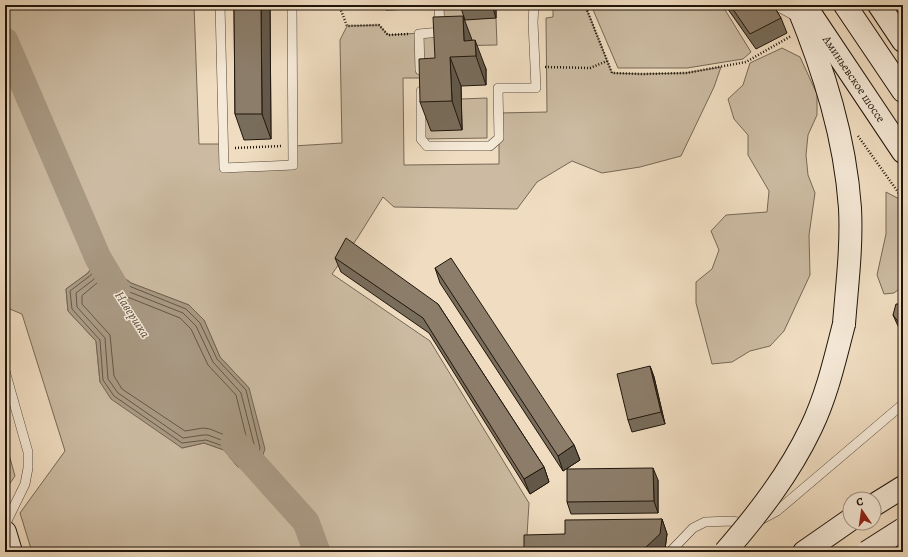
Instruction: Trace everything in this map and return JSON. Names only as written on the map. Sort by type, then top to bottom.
[{"type":"main road","points":[[845,5],[903,91]]},
{"type":"main road","points":[[879,5],[903,41]]},
{"type":"main road","name":"Аминьевское шоссе","points":[[799,16],[903,152]]},
{"type":"main road","points":[[725,552],[745,530],[784,477],[811,427],[830,378],[844,324],[850,254],[850,209],[846,170],[834,109],[821,66],[799,16]]},
{"type":"main road","points":[[882,500],[903,487]]},
{"type":"main road","points":[[804,552],[842,526]]},
{"type":"main road","points":[[867,552],[903,529]]},
{"type":"main road","points":[[884,552],[903,529]]},
{"type":"main road","points":[[5,532],[11,552]]},
{"type":"lane","points":[[220,5],[224,168],[293,166],[292,5]]},
{"type":"lane","points":[[439,5],[440,32],[419,34],[421,139],[427,146],[490,146],[499,138],[498,88],[536,88],[533,22],[534,5]]},
{"type":"lane","points":[[775,5],[799,16]]},
{"type":"lane","points":[[5,371],[28,452],[28,468],[25,484],[5,525]]},
{"type":"lane","points":[[670,552],[693,528],[705,522],[730,521],[744,523],[758,520],[777,511],[903,404]]},
{"type":"path","points":[[339,5],[347,26],[379,25],[388,35],[419,34]]},
{"type":"path","points":[[585,5],[612,72],[642,74],[686,73],[746,62],[799,16]]},
{"type":"path","points":[[535,67],[590,68],[607,60]]},
{"type":"path","points":[[857,134],[903,199]]},
{"type":"path","points":[[231,144],[235,148],[293,146]]},
{"type":"shaded area","points":[[5,5],[194,5],[199,144],[224,144],[224,168],[293,165],[293,146],[342,143],[340,40],[347,26],[379,25],[388,35],[439,32],[439,5],[464,5],[465,19],[496,18],[497,45],[444,46],[462,130],[461,99],[487,98],[487,138],[421,139],[420,78],[403,78],[404,165],[499,164],[499,113],[547,112],[546,18],[553,17],[553,5],[585,5],[612,73],[686,73],[721,67],[714,87],[681,156],[640,167],[602,173],[572,161],[537,182],[517,209],[394,207],[383,197],[358,237],[332,274],[430,341],[529,503],[526,552],[32,552],[20,513],[65,451],[22,314],[5,307]],"holes":[[[98,258],[131,283],[189,305],[204,320],[220,357],[249,388],[238,467],[224,450],[204,443],[182,448],[100,382],[96,341],[68,311],[66,289],[88,273]]]},
{"type":"shaded area","points":[[591,5],[722,5],[751,52],[743,59],[687,68],[618,68]]},
{"type":"shaded area","points":[[782,48],[800,57],[817,94],[817,115],[808,135],[806,155],[808,175],[815,193],[809,235],[810,275],[784,331],[770,346],[750,351],[732,362],[712,364],[696,303],[696,282],[712,269],[719,250],[711,231],[726,215],[767,212],[769,191],[748,155],[748,135],[734,119],[728,99],[743,85],[750,63]]},
{"type":"shaded area","points":[[886,192],[903,201],[903,286],[894,293],[884,294],[877,275],[886,234]]},
{"type":"shaded area","points":[[5,440],[15,476],[6,489],[5,486]]},
{"type":"water","points":[[98,258],[131,283],[189,305],[204,320],[220,357],[249,388],[265,449],[258,469],[238,467],[224,450],[204,443],[182,448],[111,399],[100,382],[96,341],[68,311],[66,289],[88,273]]},
{"type":"building","points":[[234,5],[261,5],[262,114],[235,114]]},
{"type":"building","points":[[730,5],[773,5],[781,18],[750,34]]},
{"type":"building","points":[[463,16],[464,41],[475,40],[476,56],[450,57],[452,101],[420,102],[419,59],[435,58],[433,17]]},
{"type":"building","points":[[346,238],[438,304],[544,467],[524,479],[423,318],[335,258]]},
{"type":"building","points":[[451,258],[574,445],[558,456],[435,268]]},
{"type":"building","points":[[896,304],[903,304],[903,328],[893,315]]},
{"type":"building","points":[[650,366],[661,412],[628,420],[617,374]]},
{"type":"building","points":[[653,468],[654,501],[567,502],[567,469]]},
{"type":"building","points":[[662,519],[660,534],[645,548],[524,550],[524,535],[565,534],[565,520]]},
{"type":"waterway","name":"Навершка","points":[[5,41],[98,258],[117,290]]},
{"type":"waterway","name":"Навершка","points":[[234,442],[306,522],[317,552]]}]
